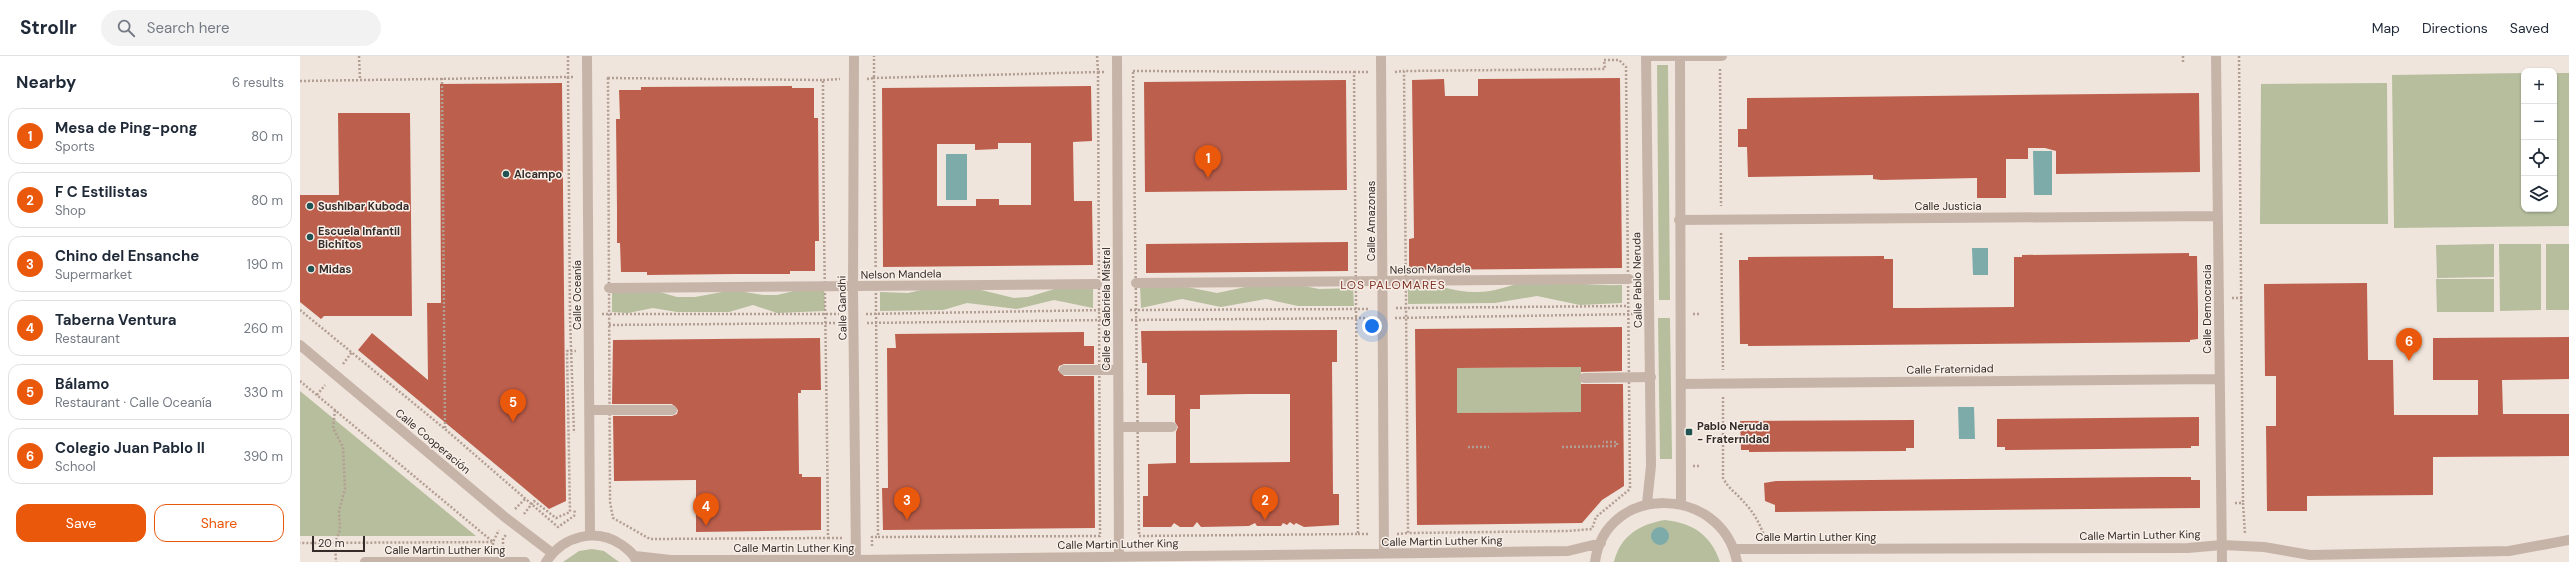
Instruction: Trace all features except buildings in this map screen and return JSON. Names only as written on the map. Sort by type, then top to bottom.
[{"type":"street","name":"Calle Oceanía","points":[[587,56],[590,535]]},
{"type":"street","name":"Calle Gandhi","points":[[854,56],[853,314],[856,560]]},
{"type":"street","name":"Calle de Gabriela Mistral","points":[[1117,56],[1119,559]]},
{"type":"street","name":"Calle Amazonas","points":[[1381,56],[1384,554]]},
{"type":"street","points":[[1646,56],[1680,56],[1721,61]]},
{"type":"street","name":"Calle Pablo Neruda","points":[[1646,56],[1651,377],[1651,466],[1647,503]]},
{"type":"street","points":[[1680,56],[1679,220],[1681,503]]},
{"type":"street","name":"Calle Democracia","points":[[2216,56],[2222,562]]},
{"type":"street","name":"Calle Justicia","points":[[1679,220],[2218,216]]},
{"type":"street","name":"Nelson Mandela","points":[[1136,283],[1629,279]]},
{"type":"street","name":"Nelson Mandela","points":[[609,288],[824,285],[1097,284]]},
{"type":"street","name":"Calle Cooperación","points":[[300,345],[506,518],[549,558]]},
{"type":"street","points":[[1064,370],[1118,370]]},
{"type":"street","points":[[1584,378],[1651,377]]},
{"type":"street","name":"Calle Fraternidad","points":[[1681,384],[2219,379]]},
{"type":"street","points":[[590,410],[672,410]]},
{"type":"street","points":[[1118,427],[1172,427]]},
{"type":"street","points":[[1595,562],[1601,543],[1622,518],[1647,503],[1681,503],[1698,510],[1714,520],[1726,533],[1734,549],[1736,562]]},
{"type":"street","points":[[549,558],[569,540],[590,535],[612,539],[636,559]]},
{"type":"street","name":"Calle Martin Luther King","points":[[1734,549],[2188,548],[2222,545],[2246,546],[2310,555],[2509,550],[2569,540]]},
{"type":"street","name":"Calle Martin Luther King","points":[[636,559],[1119,559],[1568,551],[1601,543]]},
{"type":"street","name":"Calle Martin Luther King","points":[[365,562],[525,562]]},
{"type":"path","points":[[359,56],[360,80]]},
{"type":"path","points":[[874,56],[878,537],[1100,536],[1097,284],[1097,56]]},
{"type":"path","points":[[1604,56],[1604,60],[1605,69],[1404,71],[1408,533],[1568,531],[1592,529],[1596,517],[1630,489],[1626,67],[1619,60],[1604,60]]},
{"type":"path","points":[[2183,56],[2183,63]]},
{"type":"path","points":[[2240,56],[2244,503],[2246,546]]},
{"type":"path","points":[[1721,61],[1723,478],[1727,486],[1742,500],[1761,525],[1765,537],[1765,549]]},
{"type":"path","points":[[1133,71],[1354,72],[1356,281],[1358,309],[1358,534],[1139,536],[1133,71]]},
{"type":"path","points":[[874,78],[1098,72]]},
{"type":"path","points":[[300,81],[568,77],[571,351],[574,438]]},
{"type":"path","points":[[442,78],[445,429]]},
{"type":"path","points":[[608,78],[823,80],[824,285],[826,314],[828,538],[650,539],[613,518],[610,502],[609,288],[608,78]]},
{"type":"path","points":[[600,322],[600,314],[877,314],[1137,309],[1358,309],[1628,306]]},
{"type":"path","points":[[300,310],[445,429],[558,527],[574,516],[576,501]]},
{"type":"path","points":[[519,520],[534,501],[556,518],[570,512],[567,351],[590,352]]},
{"type":"path","points":[[300,381],[493,542],[300,543]]},
{"type":"path","points":[[335,410],[333,428],[343,447],[345,489],[340,511],[340,530],[334,543],[336,562]]},
{"type":"path","points":[[1562,447],[1574,448],[1617,446],[1617,442],[1603,442]]},
{"type":"path","points":[[1468,447],[1478,449],[1489,447]]},
{"type":"path","points":[[2221,503],[2244,503]]},
{"type":"path","points":[[503,553],[503,538],[511,530]]},
{"type":"green space","points":[[1657,65],[1668,65],[1670,300],[1659,300]]},
{"type":"green space","points":[[2521,73],[2521,212],[2557,212],[2557,73],[2569,73],[2569,226],[2394,228],[2392,75]]},
{"type":"green space","points":[[2387,83],[2388,224],[2260,224],[2261,84]]},
{"type":"green space","points":[[2494,244],[2494,277],[2437,278],[2436,245]]},
{"type":"green space","points":[[2499,244],[2541,244],[2541,310],[2500,311]]},
{"type":"green space","points":[[2546,244],[2569,244],[2569,310],[2546,310]]},
{"type":"green space","points":[[2436,279],[2494,279],[2494,312],[2437,312]]},
{"type":"green space","points":[[1527,281],[1622,285],[1622,303],[1580,305],[1537,296],[1495,303],[1408,304],[1408,283],[1426,284],[1469,292],[1484,292]]},
{"type":"green space","points":[[1068,285],[1093,285],[1093,308],[1054,300],[1017,309],[967,303],[943,310],[880,311],[880,292],[908,293],[939,286],[977,289],[1014,298],[1028,297]]},
{"type":"green space","points":[[1140,285],[1177,285],[1217,293],[1255,285],[1299,285],[1319,289],[1353,288],[1354,306],[1298,306],[1266,299],[1221,307],[1182,299],[1141,308]]},
{"type":"green space","points":[[811,287],[824,288],[825,311],[777,313],[753,305],[729,312],[677,312],[653,308],[628,313],[612,312],[612,289],[649,289],[677,297],[695,297],[733,290],[763,295],[777,295]]},
{"type":"green space","points":[[1658,318],[1670,318],[1672,459],[1660,459]]},
{"type":"green space","points":[[1581,367],[1581,412],[1457,413],[1457,368]]},
{"type":"green space","points":[[300,391],[476,536],[300,536]]},
{"type":"green space","points":[[1665,520],[1684,524],[1700,532],[1712,544],[1720,562],[1614,562],[1621,545],[1632,533],[1639,528]]},
{"type":"green space","points":[[592,549],[604,551],[619,562],[563,562],[579,551]]},
{"type":"water","points":[[2033,151],[2052,151],[2052,195],[2034,195]]},
{"type":"water","points":[[946,154],[967,154],[967,200],[946,200]]},
{"type":"water","points":[[1972,248],[1988,248],[1988,275],[1973,275]]},
{"type":"water","points":[[1958,407],[1974,407],[1975,439],[1959,439]]},
{"type":"water","points":[[1656,527],[1664,527],[1669,532],[1667,543],[1664,545],[1656,545],[1651,540],[1651,532]]},
{"type":"place","name":"Alcampo","points":[[506,174]]},
{"type":"place","name":"Mesa de Ping-pong","points":[[1208,178]]},
{"type":"place","name":"Sushibar Kuboda","points":[[310,206]]},
{"type":"place","name":"Escuela Infantil Bichitos","points":[[310,237]]},
{"type":"place","name":"Midas","points":[[311,269]]},
{"type":"place","name":"Colegio Juan Pablo II","points":[[2409,361]]},
{"type":"place","name":"Bálamo","points":[[513,422]]},
{"type":"place","name":"Pablo Neruda - Fraternidad","points":[[1689,432]]},
{"type":"place","name":"Chino del Ensanche","points":[[907,520]]},
{"type":"place","name":"F C Estilistas","points":[[1265,520]]},
{"type":"place","name":"Taberna Ventura","points":[[706,526]]},
{"type":"district","name":"LOS PALOMARES","points":[[1393,285]]}]
